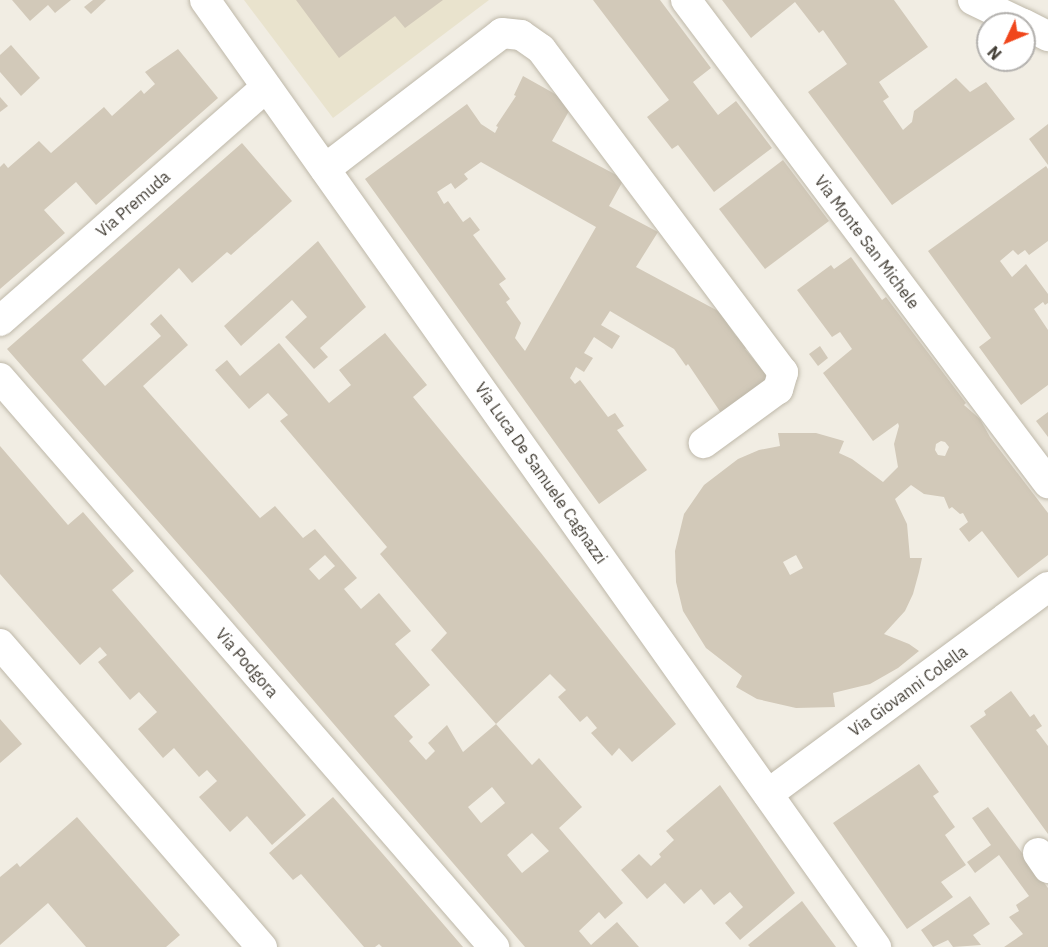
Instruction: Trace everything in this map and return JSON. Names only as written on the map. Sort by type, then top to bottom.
[{"type":"street","name":"Via Luca De Samuele Cagnazzi","points":[[205,0],[876,947]]},
{"type":"street","name":"Via Monte San Michele","points":[[686,0],[1048,483]]},
{"type":"street","points":[[973,0],[998,12]]},
{"type":"street","points":[[325,169],[502,33],[521,35],[528,39],[541,49],[783,372],[778,389],[704,443]]},
{"type":"street","name":"Via Premuda","points":[[0,321],[266,87]]},
{"type":"street","name":"Via Podgora","points":[[0,378],[494,947]]},
{"type":"street","name":"Via Giovanni Colella","points":[[768,794],[1048,587]]},
{"type":"street","points":[[0,644],[262,947]]},
{"type":"shaded area","points":[[244,0],[489,0],[333,118]]},
{"type":"building","points":[[12,0],[71,0],[55,13],[48,5],[30,21]]},
{"type":"building","points":[[93,0],[106,0],[91,14],[84,7]]},
{"type":"building","points":[[296,0],[443,0],[405,28],[395,16],[339,58]]},
{"type":"building","points":[[593,0],[660,0],[711,68],[693,82],[718,115],[736,101],[772,148],[714,192],[678,145],[672,149],[647,117],[669,100]]},
{"type":"building","points":[[722,0],[894,0],[928,47],[879,82],[889,97],[883,101],[903,130],[912,122],[914,111],[956,78],[970,92],[986,82],[1015,119],[892,205],[808,92],[847,64],[823,30],[819,33],[795,2],[751,38]]},
{"type":"building","points":[[11,45],[40,78],[21,96],[0,72],[0,55]]},
{"type":"building","points":[[178,49],[218,98],[96,205],[76,182],[44,210],[65,233],[0,289],[0,167],[4,163],[8,168],[39,141],[51,153],[104,107],[112,116],[141,90],[144,94],[155,84],[145,72]]},
{"type":"building","points":[[523,76],[573,104],[552,141],[624,179],[609,206],[658,232],[636,267],[720,312],[736,336],[741,333],[750,345],[745,349],[770,379],[721,413],[688,364],[686,366],[674,349],[610,311],[601,325],[620,336],[612,349],[594,337],[584,353],[593,358],[584,372],[576,367],[570,378],[575,384],[580,380],[608,417],[615,413],[624,426],[617,430],[647,470],[599,504],[365,179],[467,104],[481,124],[495,133],[498,127],[496,126],[516,96],[514,95]],"holes":[[[481,162],[596,227],[525,351],[515,338],[521,323],[506,302],[510,299],[499,284],[506,279],[473,235],[480,230],[470,217],[463,222],[448,201],[444,204],[437,192],[451,183],[455,189],[468,179],[464,174]]]},
{"type":"building","points":[[0,97],[8,106],[0,112]]},
{"type":"building","points":[[1048,124],[1048,165],[1029,139]]},
{"type":"building","points":[[242,143],[292,201],[231,255],[227,252],[192,283],[179,268],[82,360],[105,386],[161,336],[150,324],[161,314],[188,345],[143,386],[260,518],[275,506],[303,538],[315,529],[357,578],[344,589],[361,609],[379,593],[411,631],[395,644],[430,685],[394,716],[413,737],[409,741],[426,760],[435,751],[428,743],[447,725],[463,752],[496,724],[532,765],[539,758],[582,807],[559,828],[623,903],[605,919],[599,912],[579,931],[591,945],[617,922],[639,947],[525,947],[230,603],[7,349]],"holes":[[[325,555],[335,566],[319,580],[309,569]],[[492,787],[505,803],[481,823],[468,807]],[[532,833],[549,851],[522,873],[507,855]]]},
{"type":"building","points":[[783,160],[829,221],[765,269],[719,209]]},
{"type":"building","points":[[1046,166],[1048,169],[1048,241],[1029,255],[1025,250],[1018,255],[1013,250],[1000,261],[1012,277],[1026,264],[1048,294],[1048,303],[1045,305],[1043,302],[1034,309],[1048,330],[1048,385],[1021,405],[979,347],[991,338],[928,251]]},
{"type":"building","points":[[318,241],[366,307],[320,348],[328,357],[314,369],[285,337],[307,317],[292,300],[241,346],[224,326]]},
{"type":"building","points":[[851,257],[882,300],[886,297],[966,403],[964,405],[980,419],[990,437],[1048,513],[1048,555],[1018,578],[982,531],[969,542],[959,529],[968,522],[963,513],[960,514],[952,507],[949,509],[944,497],[924,494],[911,485],[895,499],[907,524],[910,558],[922,558],[913,594],[905,611],[884,634],[909,644],[919,651],[898,668],[870,684],[833,693],[835,707],[796,708],[757,699],[736,687],[742,676],[706,648],[683,611],[676,582],[675,551],[684,514],[704,485],[738,459],[759,450],[780,446],[778,433],[816,433],[844,441],[839,453],[852,459],[883,482],[898,467],[894,444],[898,423],[873,441],[823,373],[852,349],[840,332],[832,337],[797,290],[831,265],[834,269]],"holes":[[[941,441],[949,447],[945,456],[938,455],[935,450],[936,444]],[[796,555],[803,568],[790,575],[783,562]]]},
{"type":"building","points":[[385,333],[427,385],[413,397],[541,553],[676,724],[632,762],[619,748],[612,756],[591,733],[597,728],[587,716],[580,722],[558,697],[566,690],[550,674],[496,724],[431,650],[447,633],[380,554],[387,547],[280,421],[288,415],[268,393],[249,409],[215,370],[227,360],[240,376],[279,343],[329,403],[351,385],[339,370]]},
{"type":"building","points":[[820,346],[828,358],[818,366],[809,354]]},
{"type":"building","points":[[1048,412],[1048,437],[1036,421]]},
{"type":"building","points":[[0,446],[68,525],[83,512],[134,571],[112,590],[306,815],[272,845],[247,816],[230,832],[199,797],[217,781],[207,770],[199,777],[174,748],[163,758],[138,729],[157,712],[139,692],[130,700],[98,662],[107,655],[100,647],[80,665],[0,574]]},
{"type":"building","points":[[1011,691],[1030,717],[1034,714],[1042,726],[1036,730],[1048,746],[1048,834],[970,726],[986,715],[984,711]]},
{"type":"building","points":[[0,719],[22,744],[0,763]]},
{"type":"building","points":[[919,764],[939,792],[933,796],[955,827],[945,835],[966,865],[941,882],[953,897],[907,929],[833,823]]},
{"type":"building","points":[[720,785],[795,893],[740,940],[725,923],[743,907],[730,892],[714,905],[701,889],[684,904],[665,883],[647,899],[621,870],[639,854],[651,866],[661,857],[659,854],[674,840],[666,831]]},
{"type":"building","points":[[333,797],[463,947],[382,947],[379,944],[375,947],[364,947],[301,874],[293,880],[269,853]]},
{"type":"building","points":[[988,807],[1048,888],[1048,947],[1004,947],[1023,934],[1009,917],[1019,911],[1016,905],[1029,896],[999,855],[975,873],[967,862],[991,845],[972,818]]},
{"type":"building","points":[[77,817],[180,935],[166,947],[86,947],[48,903],[0,945],[0,877],[17,863],[20,867]]},
{"type":"building","points":[[970,896],[990,924],[973,935],[981,945],[953,947],[948,940],[933,947],[921,930]]},
{"type":"building","points":[[802,901],[836,947],[750,947],[748,945]]}]
